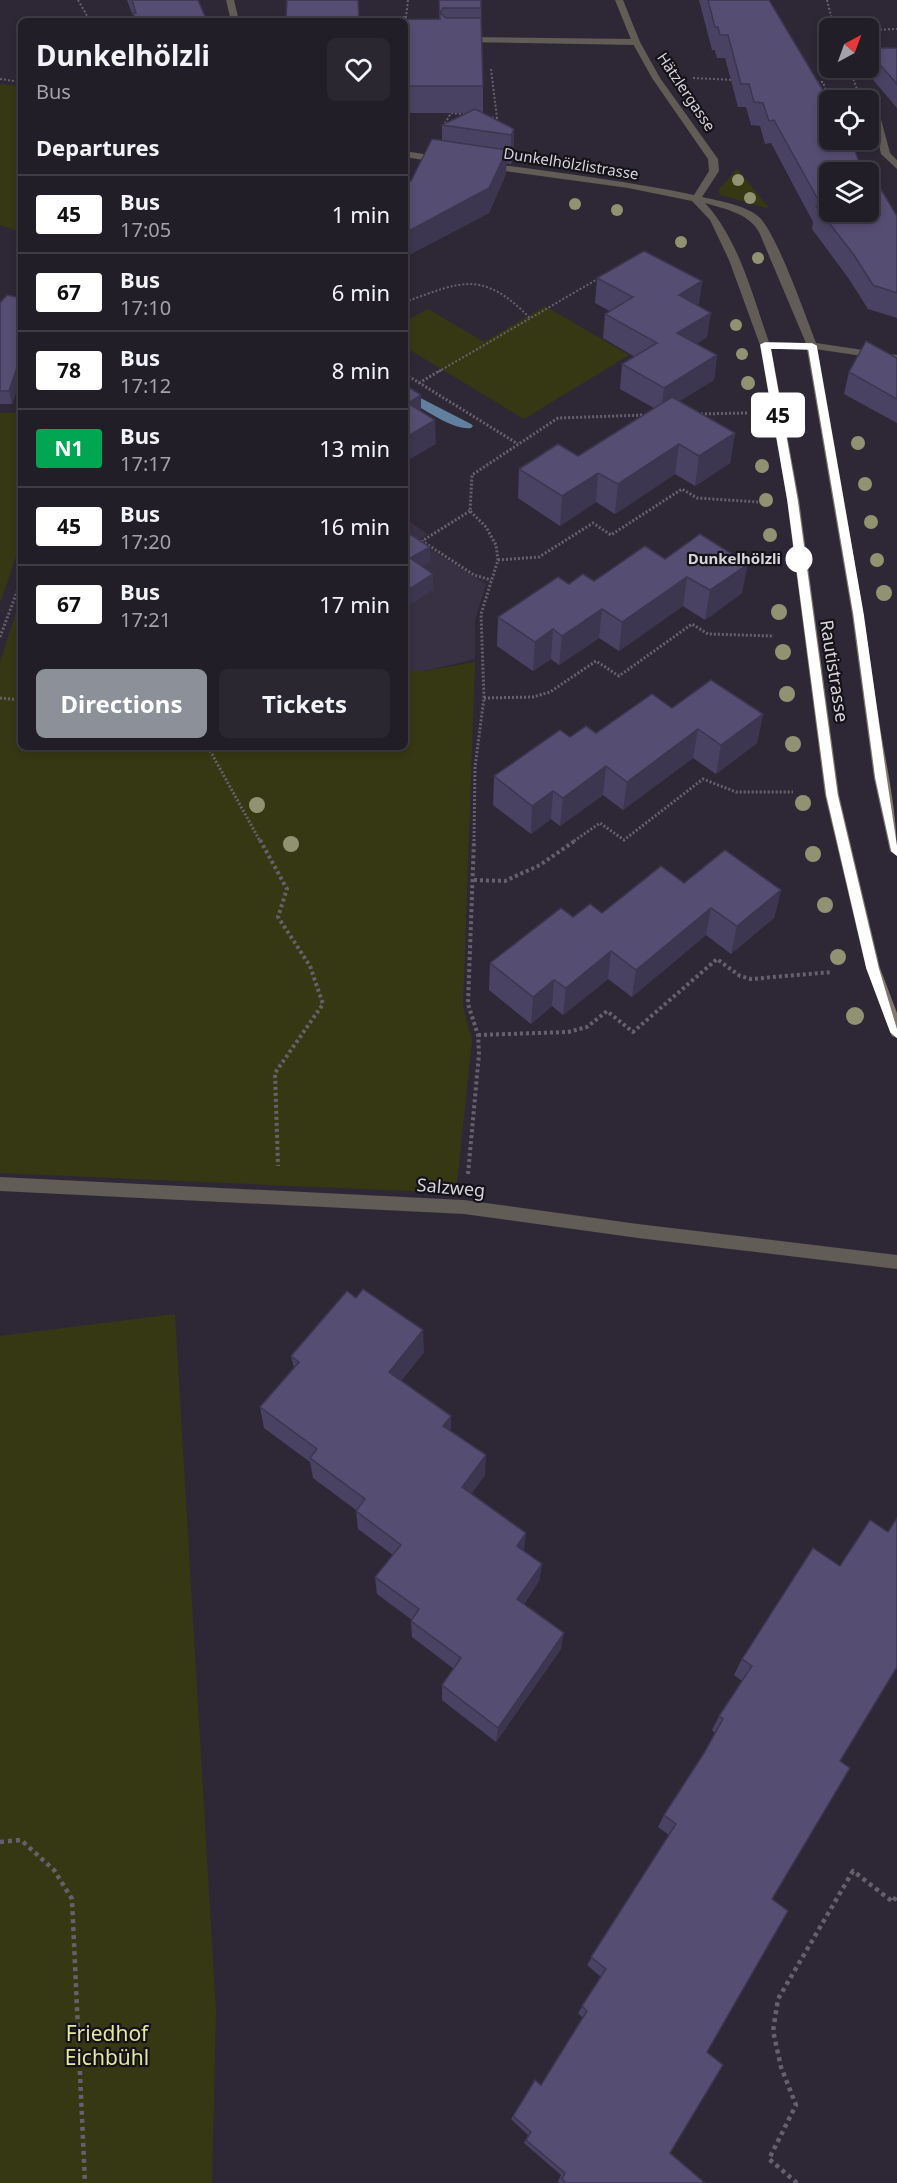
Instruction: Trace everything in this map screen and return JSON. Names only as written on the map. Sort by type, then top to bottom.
[{"type":"street","points":[[230,0],[234,18]]},
{"type":"street","name":"Hätzlergasse","points":[[620,0],[636,42],[656,78],[712,159],[714,171],[696,199]]},
{"type":"street","points":[[457,39],[636,42]]},
{"type":"street","points":[[879,130],[886,154],[897,166]]},
{"type":"street","points":[[408,154],[458,162]]},
{"type":"street","name":"Dunkelhölzlistrasse","points":[[479,165],[696,199]]},
{"type":"street","points":[[696,199],[714,219],[734,260],[765,345],[812,346],[897,358]]},
{"type":"street","points":[[696,199],[738,209],[756,220],[794,299],[812,346]]},
{"type":"street","name":"Rautistrasse","points":[[765,345],[793,500],[832,795],[873,968],[897,1032]]},
{"type":"street","name":"Rautistrasse","points":[[812,346],[858,614],[881,778],[897,851]]},
{"type":"street","name":"Salzweg","points":[[0,1184],[464,1207],[638,1231],[897,1262]]},
{"type":"path","points":[[78,0],[88,18]]},
{"type":"path","points":[[384,18],[406,18],[408,0]]},
{"type":"path","points":[[827,0],[832,18]]},
{"type":"path","points":[[879,30],[897,29]]},
{"type":"path","points":[[482,69],[491,69],[497,120],[486,117]]},
{"type":"path","points":[[683,78],[742,80]]},
{"type":"path","points":[[0,79],[18,82]]},
{"type":"path","points":[[812,82],[823,82],[826,90]]},
{"type":"path","points":[[441,129],[451,112],[474,116]]},
{"type":"path","points":[[419,383],[607,273]]},
{"type":"path","points":[[408,301],[454,285],[479,284],[506,293],[530,318]]},
{"type":"path","points":[[408,376],[518,444]]},
{"type":"path","points":[[688,414],[748,413]]},
{"type":"path","points":[[464,1207],[479,1054],[478,1035],[468,1004],[474,880],[475,767],[484,698],[481,614],[498,560],[496,545],[486,527],[470,511],[472,475],[558,417],[653,415]]},
{"type":"path","points":[[498,560],[539,557],[593,523],[611,535],[682,489],[697,498],[758,502]]},
{"type":"path","points":[[470,511],[422,541],[474,575],[490,580]]},
{"type":"path","points":[[0,637],[18,589]]},
{"type":"path","points":[[484,698],[532,697],[550,692],[596,661],[619,676],[692,624],[708,634],[774,636]]},
{"type":"path","points":[[0,698],[18,700]]},
{"type":"path","points":[[210,750],[287,890],[278,916],[310,966],[323,1004],[275,1073],[279,1197]]},
{"type":"path","points":[[474,880],[505,881],[540,865],[600,823],[624,840],[703,779],[718,789],[732,794],[793,792]]},
{"type":"path","points":[[478,1035],[568,1032],[587,1027],[607,1011],[633,1032],[717,959],[740,976],[750,979],[832,972]]},
{"type":"path","points":[[0,1842],[21,1840],[54,1870],[72,1899],[85,2183]]},
{"type":"path","points":[[797,2183],[769,2159],[796,2105],[781,2067],[773,2031],[778,1999],[853,1871],[893,1902],[897,1895]]},
{"type":"shaded area","points":[[408,521],[428,534],[417,541],[486,584],[475,620],[475,659],[424,671],[408,671]]},
{"type":"green space","points":[[0,84],[18,86],[18,231],[0,225]]},
{"type":"green space","points":[[737,169],[770,209],[721,195],[718,191]]},
{"type":"green space","points":[[545,306],[629,355],[524,419],[408,349],[408,319],[428,309],[484,342]]},
{"type":"green space","points":[[0,413],[18,413],[18,551],[0,603]]},
{"type":"green space","points":[[18,606],[18,750],[408,750],[408,671],[424,671],[475,662],[463,1007],[472,1040],[456,1193],[0,1173],[0,662]]},
{"type":"green space","name":"Friedhof Eichbühl","points":[[175,1314],[216,2011],[212,2183],[0,2183],[0,1336]]},
{"type":"building","points":[[132,0],[198,0],[206,18],[136,18],[133,13],[136,13]]},
{"type":"building","points":[[287,0],[358,0],[359,18],[286,18]]},
{"type":"building","points":[[439,0],[481,0],[481,8],[443,8],[440,13],[446,18],[481,18],[483,86],[408,86],[408,19],[440,19]]},
{"type":"building","points":[[708,0],[769,0],[823,90],[819,90],[819,150],[855,150],[859,162],[819,162],[819,201],[774,120],[769,121],[763,103],[754,102],[749,84],[741,84],[728,35],[720,35],[718,27],[715,27]]},
{"type":"building","points":[[879,48],[897,48],[897,84],[879,64]]},
{"type":"building","points":[[475,109],[514,129],[511,135],[442,125]]},
{"type":"building","points":[[432,139],[507,150],[489,188],[408,231],[408,180],[411,181]]},
{"type":"building","points":[[879,186],[897,216],[897,293],[873,285],[854,255],[828,222],[879,222]]},
{"type":"building","points":[[644,251],[702,281],[679,295],[711,313],[677,333],[717,355],[664,388],[622,364],[657,343],[605,314],[633,297],[597,278]]},
{"type":"building","points":[[7,295],[18,297],[18,365],[9,391],[0,391],[0,303]]},
{"type":"building","points":[[866,341],[897,358],[897,399],[849,372]]},
{"type":"building","points":[[408,387],[421,395],[408,403]]},
{"type":"building","points":[[672,397],[735,433],[699,456],[679,444],[618,484],[598,473],[562,496],[519,469],[558,444],[578,456]]},
{"type":"building","points":[[408,403],[435,420],[408,436]]},
{"type":"building","points":[[408,533],[430,547],[410,558],[433,574],[408,590]]},
{"type":"building","points":[[700,534],[748,564],[710,590],[687,577],[622,622],[602,609],[562,636],[553,629],[535,642],[498,617],[558,577],[569,584],[583,574],[594,581],[645,546],[665,559]]},
{"type":"building","points":[[711,680],[763,714],[721,745],[698,729],[627,782],[606,766],[563,798],[553,791],[532,806],[494,776],[560,730],[570,737],[586,726],[596,733],[652,694],[672,708]]},
{"type":"building","points":[[725,850],[781,890],[737,926],[711,908],[636,970],[611,951],[566,988],[554,980],[533,997],[490,963],[561,908],[573,917],[590,904],[602,913],[661,866],[684,883]]},
{"type":"building","points":[[363,1289],[423,1330],[389,1372],[451,1416],[443,1426],[486,1455],[462,1487],[526,1533],[517,1546],[542,1564],[517,1599],[564,1633],[498,1728],[442,1685],[461,1658],[411,1621],[419,1609],[375,1577],[401,1545],[356,1511],[365,1499],[310,1458],[317,1449],[260,1407],[299,1362],[291,1356],[347,1291],[356,1298]]},
{"type":"building","points":[[897,1518],[897,1667],[840,1761],[850,1768],[772,1899],[788,1911],[707,2052],[723,2065],[670,2153],[705,2183],[566,2183],[562,2179],[565,2173],[526,2140],[531,2132],[513,2116],[535,2080],[541,2085],[587,2011],[582,2006],[606,1969],[591,1957],[676,1824],[664,1815],[723,1719],[719,1716],[752,1666],[742,1659],[813,1548],[840,1566],[870,1520],[888,1532]]},
{"type":"waterway","points":[[408,395],[434,411],[467,426]]},
{"type":"bus line","name":"45","points":[[897,851],[881,778],[840,500],[822,413],[812,346],[765,345],[793,500],[832,795],[873,968],[897,1032]]},
{"type":"place","name":"Dunkelhölzli","points":[[799,559]]}]
